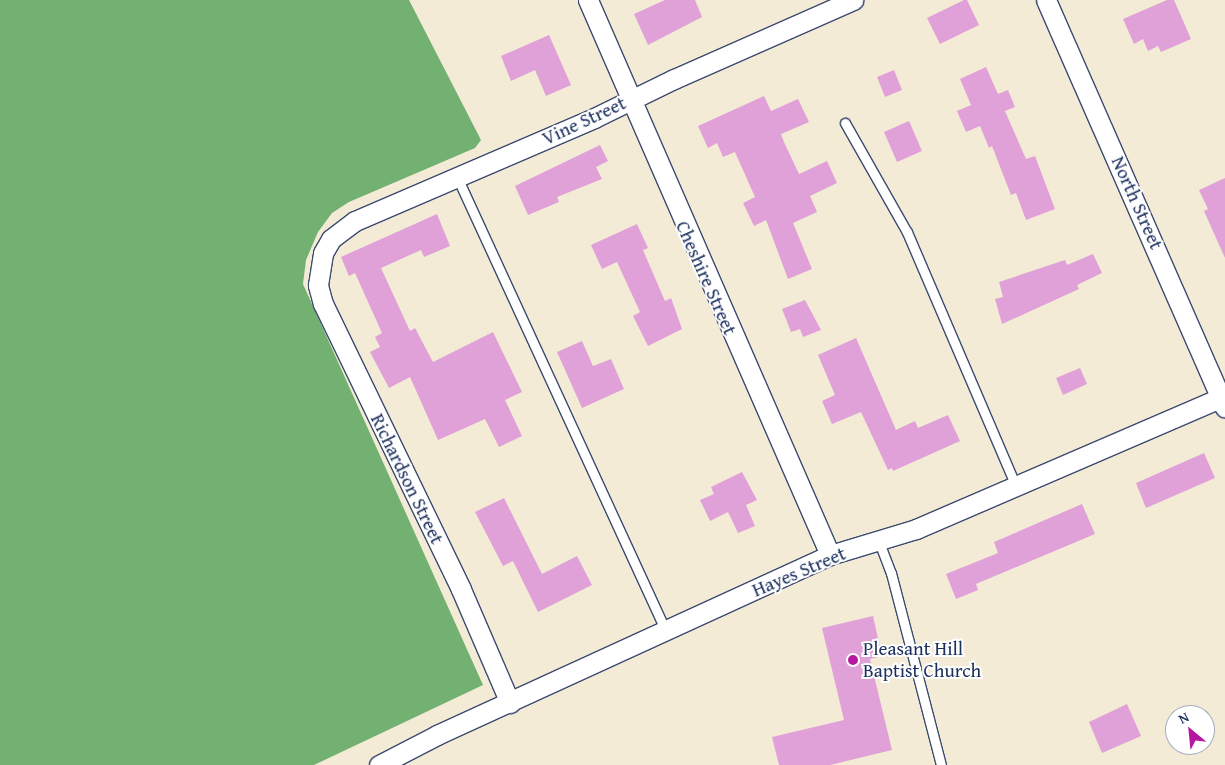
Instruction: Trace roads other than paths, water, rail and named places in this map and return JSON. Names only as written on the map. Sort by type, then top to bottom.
[{"type":"street","name":"Cheshire Street","points":[[588,0],[629,101],[830,555]]},
{"type":"street","name":"Vine Street","points":[[322,252],[331,239],[349,225],[853,0]]},
{"type":"street","name":"North Street","points":[[1046,0],[1224,400]]},
{"type":"street","name":"Richardson Street","points":[[322,252],[318,285],[323,304],[461,590],[510,703]]},
{"type":"street","name":"Hayes Street","points":[[379,765],[437,734],[666,632],[830,555],[879,542],[1224,400]]},
{"type":"lane","points":[[844,123],[907,232],[1016,486]]},
{"type":"lane","points":[[456,177],[666,632]]},
{"type":"lane","points":[[879,542],[891,573],[941,765]]},
{"type":"place","name":"Pleasant Hill Baptist Church","points":[[853,660]]}]
